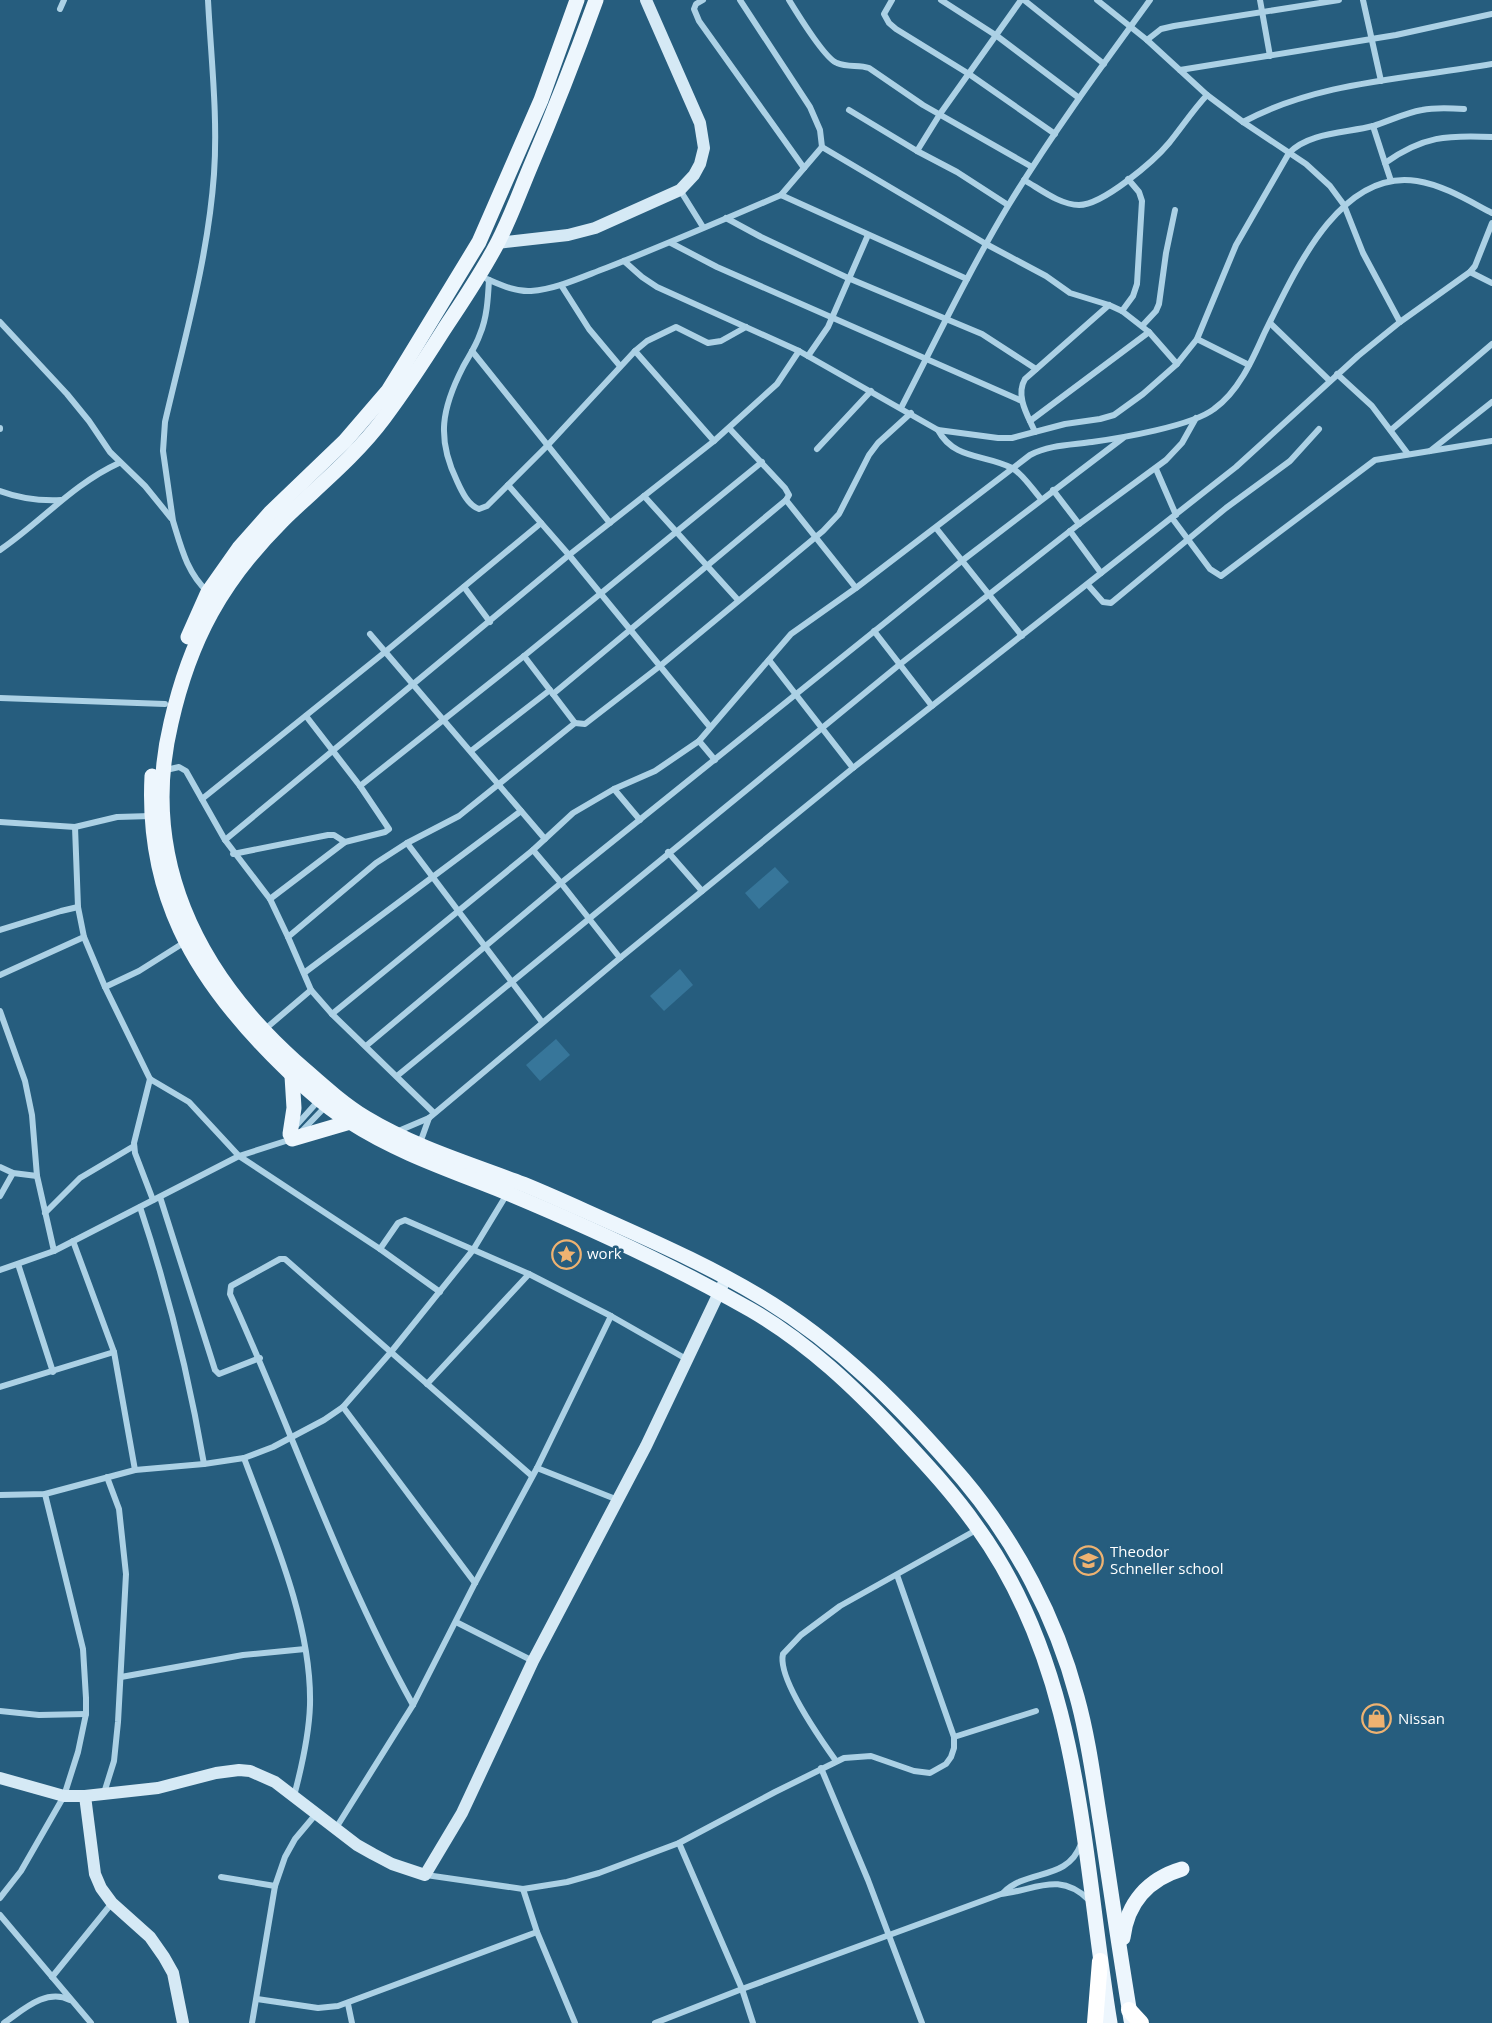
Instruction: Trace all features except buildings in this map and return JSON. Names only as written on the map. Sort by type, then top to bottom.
[{"type":"highway","points":[[1095,2023],[1100,1960]]},
{"type":"highway","points":[[1130,2016],[1141,2023]]},
{"type":"main road","points":[[577,0],[541,100],[512,170],[478,242],[388,391],[285,508],[213,607],[180,687],[162,771],[162,819],[172,874],[187,921],[198,943],[226,986],[263,1031],[350,1122],[398,1148],[614,1239],[753,1311],[790,1336],[849,1384],[944,1483],[979,1528],[1019,1596],[1036,1632],[1049,1669],[1069,1745],[1110,2023]]},
{"type":"main road","points":[[596,0],[557,105],[484,277],[384,418],[341,466],[285,508],[239,548],[208,592],[181,656],[165,704],[152,777],[152,817],[157,855],[168,901],[185,942],[212,987],[247,1030],[292,1076],[419,1145],[550,1195],[671,1250],[763,1298],[799,1322],[861,1370],[962,1478],[1000,1528],[1032,1581],[1057,1638],[1077,1698],[1092,1764],[1130,2016]]},
{"type":"main road","points":[[541,100],[557,105]]},
{"type":"main road","points":[[292,1076],[294,1108],[289,1138],[350,1122]]},
{"type":"main road","points":[[849,1384],[861,1370]]},
{"type":"main road","points":[[1120,1956],[1126,1919],[1139,1896],[1156,1880],[1182,1869]]},
{"type":"main road","points":[[1089,1874],[1109,1872]]},
{"type":"street","points":[[60,9],[64,0]]},
{"type":"street","points":[[208,0],[215,131],[214,175],[198,288],[163,435],[164,462],[173,521],[188,567],[196,580],[208,592]]},
{"type":"street","points":[[497,243],[568,235],[595,228],[681,190],[694,175],[700,164],[704,148],[700,123],[646,0]]},
{"type":"street","points":[[703,0],[696,4],[694,9],[699,21],[804,168]]},
{"type":"street","points":[[740,0],[810,107],[820,130],[822,147],[781,195],[703,227],[671,243],[561,285],[544,289],[520,291],[484,277],[483,326],[456,382],[443,423],[448,459],[464,495],[477,508],[487,506],[647,340],[676,327],[708,343],[721,342],[746,327]]},
{"type":"street","points":[[892,0],[884,14],[888,22],[906,36],[969,74],[1055,134]]},
{"type":"street","points":[[941,0],[996,36],[1079,98]]},
{"type":"street","points":[[917,151],[940,114],[1023,0],[1104,63]]},
{"type":"street","points":[[1097,0],[1131,26],[1207,95],[1320,176],[1344,205],[1363,253],[1400,322]]},
{"type":"street","points":[[901,408],[1008,205],[1079,98],[1150,0]]},
{"type":"street","points":[[1260,0],[1270,56]]},
{"type":"street","points":[[1147,40],[1161,29],[1174,26],[1338,0]]},
{"type":"street","points":[[1363,0],[1382,81]]},
{"type":"street","points":[[792,1],[831,60],[847,66],[869,68],[911,97],[1032,167]]},
{"type":"street","points":[[1180,70],[1373,39],[1492,15]]},
{"type":"street","points":[[1243,122],[1287,102],[1332,90],[1492,64]]},
{"type":"street","points":[[1024,180],[1065,202],[1077,205],[1103,198],[1162,151],[1207,95]]},
{"type":"street","points":[[938,430],[1012,438],[1065,424],[1114,415],[1143,394],[1177,364],[1197,339],[1236,245],[1289,153],[1300,144],[1312,139],[1372,126],[1424,110],[1464,108]]},
{"type":"street","points":[[849,110],[957,172],[1008,205]]},
{"type":"street","points":[[1372,126],[1391,181]]},
{"type":"street","points":[[1385,163],[1413,146],[1436,138],[1468,135],[1492,137]]},
{"type":"street","points":[[822,147],[986,244],[1046,276],[1070,293],[1122,311],[1149,332],[1177,364]]},
{"type":"street","points":[[1122,311],[1133,296],[1139,276],[1142,201],[1128,179]]},
{"type":"street","points":[[332,1014],[533,850],[573,813],[614,789],[655,771],[699,741],[791,634],[856,588],[1030,455],[1047,448],[1125,437],[1207,414],[1223,401],[1249,365],[1305,254],[1344,205],[1372,188],[1391,181],[1408,180],[1426,183],[1492,213]]},
{"type":"street","points":[[681,190],[703,227]]},
{"type":"street","points":[[781,195],[967,279]]},
{"type":"street","points":[[1142,326],[1156,311],[1159,304],[1175,210]]},
{"type":"street","points":[[726,218],[848,278],[982,334],[1036,369]]},
{"type":"street","points":[[395,1132],[431,1115],[853,768],[1236,467],[1337,374],[1400,322],[1470,272],[1475,266],[1492,223]]},
{"type":"street","points":[[808,356],[825,334],[868,235]]},
{"type":"street","points":[[671,243],[696,257],[1022,401]]},
{"type":"street","points":[[624,261],[657,287],[799,351],[911,413],[938,430],[949,446],[1013,468],[1041,499]]},
{"type":"street","points":[[1470,272],[1492,283]]},
{"type":"street","points":[[561,285],[589,329],[620,366]]},
{"type":"street","points":[[1035,432],[1020,395],[1021,384],[1109,305]]},
{"type":"street","points":[[0,322],[66,394],[119,463],[145,486],[173,521]]},
{"type":"street","points":[[1270,323],[1330,381]]},
{"type":"street","points":[[1030,421],[1149,332]]},
{"type":"street","points":[[1197,339],[1249,365]]},
{"type":"street","points":[[1391,430],[1492,344]]},
{"type":"street","points":[[472,351],[610,523]]},
{"type":"street","points":[[635,351],[714,441]]},
{"type":"street","points":[[225,840],[414,686],[569,555],[714,441],[777,384],[799,351]]},
{"type":"street","points":[[1337,374],[1365,399],[1408,454]]},
{"type":"street","points":[[817,449],[871,391]]},
{"type":"street","points":[[1430,451],[1492,402]]},
{"type":"street","points":[[288,937],[376,863],[407,843],[459,816],[575,723],[585,724],[660,666],[815,537],[840,514],[869,454],[911,413]]},
{"type":"street","points":[[397,1076],[899,665],[991,595],[1078,524],[1156,469],[1176,451],[1196,418]]},
{"type":"street","points":[[471,751],[552,692],[786,500],[789,495],[787,492],[729,428]]},
{"type":"street","points":[[1088,585],[1103,602],[1112,603],[1226,508],[1290,461],[1319,429]]},
{"type":"street","points":[[366,1046],[561,883],[874,631],[1041,499],[1125,437]]},
{"type":"street","points":[[1156,469],[1174,517],[1210,569],[1221,576],[1374,461],[1492,441]]},
{"type":"street","points":[[360,786],[762,462]]},
{"type":"street","points":[[0,550],[27,531],[61,500],[98,472],[119,463]]},
{"type":"street","points":[[508,485],[631,629],[710,728]]},
{"type":"street","points":[[1053,490],[1078,524]]},
{"type":"street","points":[[0,491],[17,498],[36,501],[61,500]]},
{"type":"street","points":[[644,496],[738,600]]},
{"type":"street","points":[[786,500],[856,588]]},
{"type":"street","points":[[202,799],[541,523]]},
{"type":"street","points":[[936,528],[1022,636]]},
{"type":"street","points":[[1070,531],[1101,573]]},
{"type":"street","points":[[464,587],[490,621]]},
{"type":"street","points":[[874,631],[932,706]]},
{"type":"street","points":[[370,634],[545,839]]},
{"type":"street","points":[[524,656],[575,723]]},
{"type":"street","points":[[770,660],[820,729],[853,768]]},
{"type":"street","points":[[0,698],[165,704]]},
{"type":"street","points":[[270,899],[345,842],[389,829],[360,786],[306,716]]},
{"type":"street","points":[[699,741],[715,760]]},
{"type":"street","points":[[162,771],[182,768],[188,775],[233,854],[270,899],[311,990],[332,1014],[397,1076],[431,1115]]},
{"type":"street","points":[[614,789],[639,820]]},
{"type":"street","points":[[304,973],[521,811]]},
{"type":"street","points":[[0,822],[75,827],[117,817],[152,817]]},
{"type":"street","points":[[75,827],[78,908],[84,937],[105,987],[150,1078],[189,1102],[239,1156],[380,1249],[440,1292]]},
{"type":"street","points":[[233,854],[328,835],[334,835],[345,842]]},
{"type":"street","points":[[407,843],[542,1022]]},
{"type":"street","points":[[533,850],[620,958]]},
{"type":"street","points":[[668,852],[702,891]]},
{"type":"street","points":[[0,930],[78,908]]},
{"type":"street","points":[[0,975],[84,937]]},
{"type":"street","points":[[105,987],[139,971],[185,942]]},
{"type":"street","points":[[263,1031],[311,990]]},
{"type":"street","points":[[0,1011],[25,1081],[32,1115],[37,1176],[54,1251]]},
{"type":"street","points":[[150,1078],[134,1146],[157,1199],[215,1371],[219,1374],[260,1358]]},
{"type":"street","points":[[0,1270],[54,1251],[239,1156],[289,1138],[327,1097]]},
{"type":"street","points":[[419,1145],[431,1115]]},
{"type":"street","points":[[45,1213],[80,1178],[134,1146]]},
{"type":"street","points":[[0,1167],[13,1173],[37,1176]]},
{"type":"street","points":[[0,1196],[13,1173]]},
{"type":"street","points":[[0,1495],[45,1494],[135,1470],[244,1458],[290,1438],[343,1407],[391,1352],[473,1250],[508,1193]]},
{"type":"street","points":[[140,1207],[156,1254],[188,1377],[204,1464]]},
{"type":"street","points":[[380,1249],[398,1223],[403,1220],[529,1274],[611,1316],[688,1360]]},
{"type":"street","points":[[72,1241],[114,1352],[135,1470]]},
{"type":"street","points":[[413,1705],[376,1635],[290,1438],[260,1358],[230,1294],[230,1288],[282,1258],[285,1259],[532,1476]]},
{"type":"street","points":[[18,1264],[53,1372]]},
{"type":"street","points":[[427,1384],[529,1274]]},
{"type":"street","points":[[425,1875],[462,1813],[533,1662],[618,1500],[726,1278]]},
{"type":"street","points":[[336,1829],[413,1705],[537,1468],[611,1316]]},
{"type":"street","points":[[0,1388],[114,1352]]},
{"type":"street","points":[[343,1407],[475,1583]]},
{"type":"street","points":[[244,1458],[283,1562],[302,1629],[305,1649],[310,1704],[307,1740],[294,1796]]},
{"type":"street","points":[[537,1468],[618,1500]]},
{"type":"street","points":[[104,1793],[114,1761],[126,1590],[125,1557],[119,1509],[107,1476]]},
{"type":"street","points":[[0,1898],[21,1871],[64,1796],[78,1752],[86,1714],[83,1649],[45,1494]]},
{"type":"street","points":[[836,1761],[802,1708],[782,1666],[783,1654],[823,1617],[979,1528]]},
{"type":"street","points":[[0,1778],[64,1796],[85,1796],[158,1788],[216,1773],[239,1770],[267,1777],[357,1845],[392,1864],[425,1875],[523,1889],[567,1882],[599,1873],[679,1843],[836,1761],[853,1756],[871,1756],[914,1771],[930,1773],[946,1764],[954,1748],[954,1737],[897,1575]]},
{"type":"street","points":[[456,1622],[533,1662]]},
{"type":"street","points":[[121,1677],[234,1656],[305,1649]]},
{"type":"street","points":[[0,1711],[39,1715],[86,1714]]},
{"type":"street","points":[[954,1737],[1036,1711]]},
{"type":"street","points":[[821,1768],[890,1935],[922,2023]]},
{"type":"street","points":[[85,1796],[95,1874],[101,1888],[112,1903],[150,1937],[164,1957],[173,1974],[183,2023]]},
{"type":"street","points":[[252,2023],[275,1886],[285,1857],[305,1825],[316,1814]]},
{"type":"street","points":[[1004,1893],[1017,1883],[1056,1871],[1066,1865],[1078,1852],[1083,1835]]},
{"type":"street","points":[[679,1843],[741,1989],[753,2023]]},
{"type":"street","points":[[221,1877],[275,1886]]},
{"type":"street","points":[[655,2023],[741,1989],[1004,1893],[1017,1892],[1040,1885],[1060,1884],[1078,1890],[1093,1904]]},
{"type":"street","points":[[523,1889],[537,1932],[574,2023]]},
{"type":"street","points":[[52,1977],[112,1903]]},
{"type":"street","points":[[0,1915],[91,2023]]},
{"type":"street","points":[[256,1999],[318,2008],[348,2004],[537,1932]]},
{"type":"street","points":[[4,2023],[48,1996],[61,1996],[75,2003]]},
{"type":"street","points":[[348,2004],[352,2023]]},
{"type":"shaded area","points":[[775,867],[789,882],[759,909],[745,893]]},
{"type":"shaded area","points":[[680,969],[693,985],[664,1011],[650,996]]},
{"type":"shaded area","points":[[556,1039],[570,1055],[540,1081],[526,1065]]},
{"type":"place","name":"work","points":[[566,1254]]},
{"type":"place","name":"Theodor Schneller school","points":[[1089,1561]]},
{"type":"place","name":"Nissan","points":[[1377,1719]]}]
